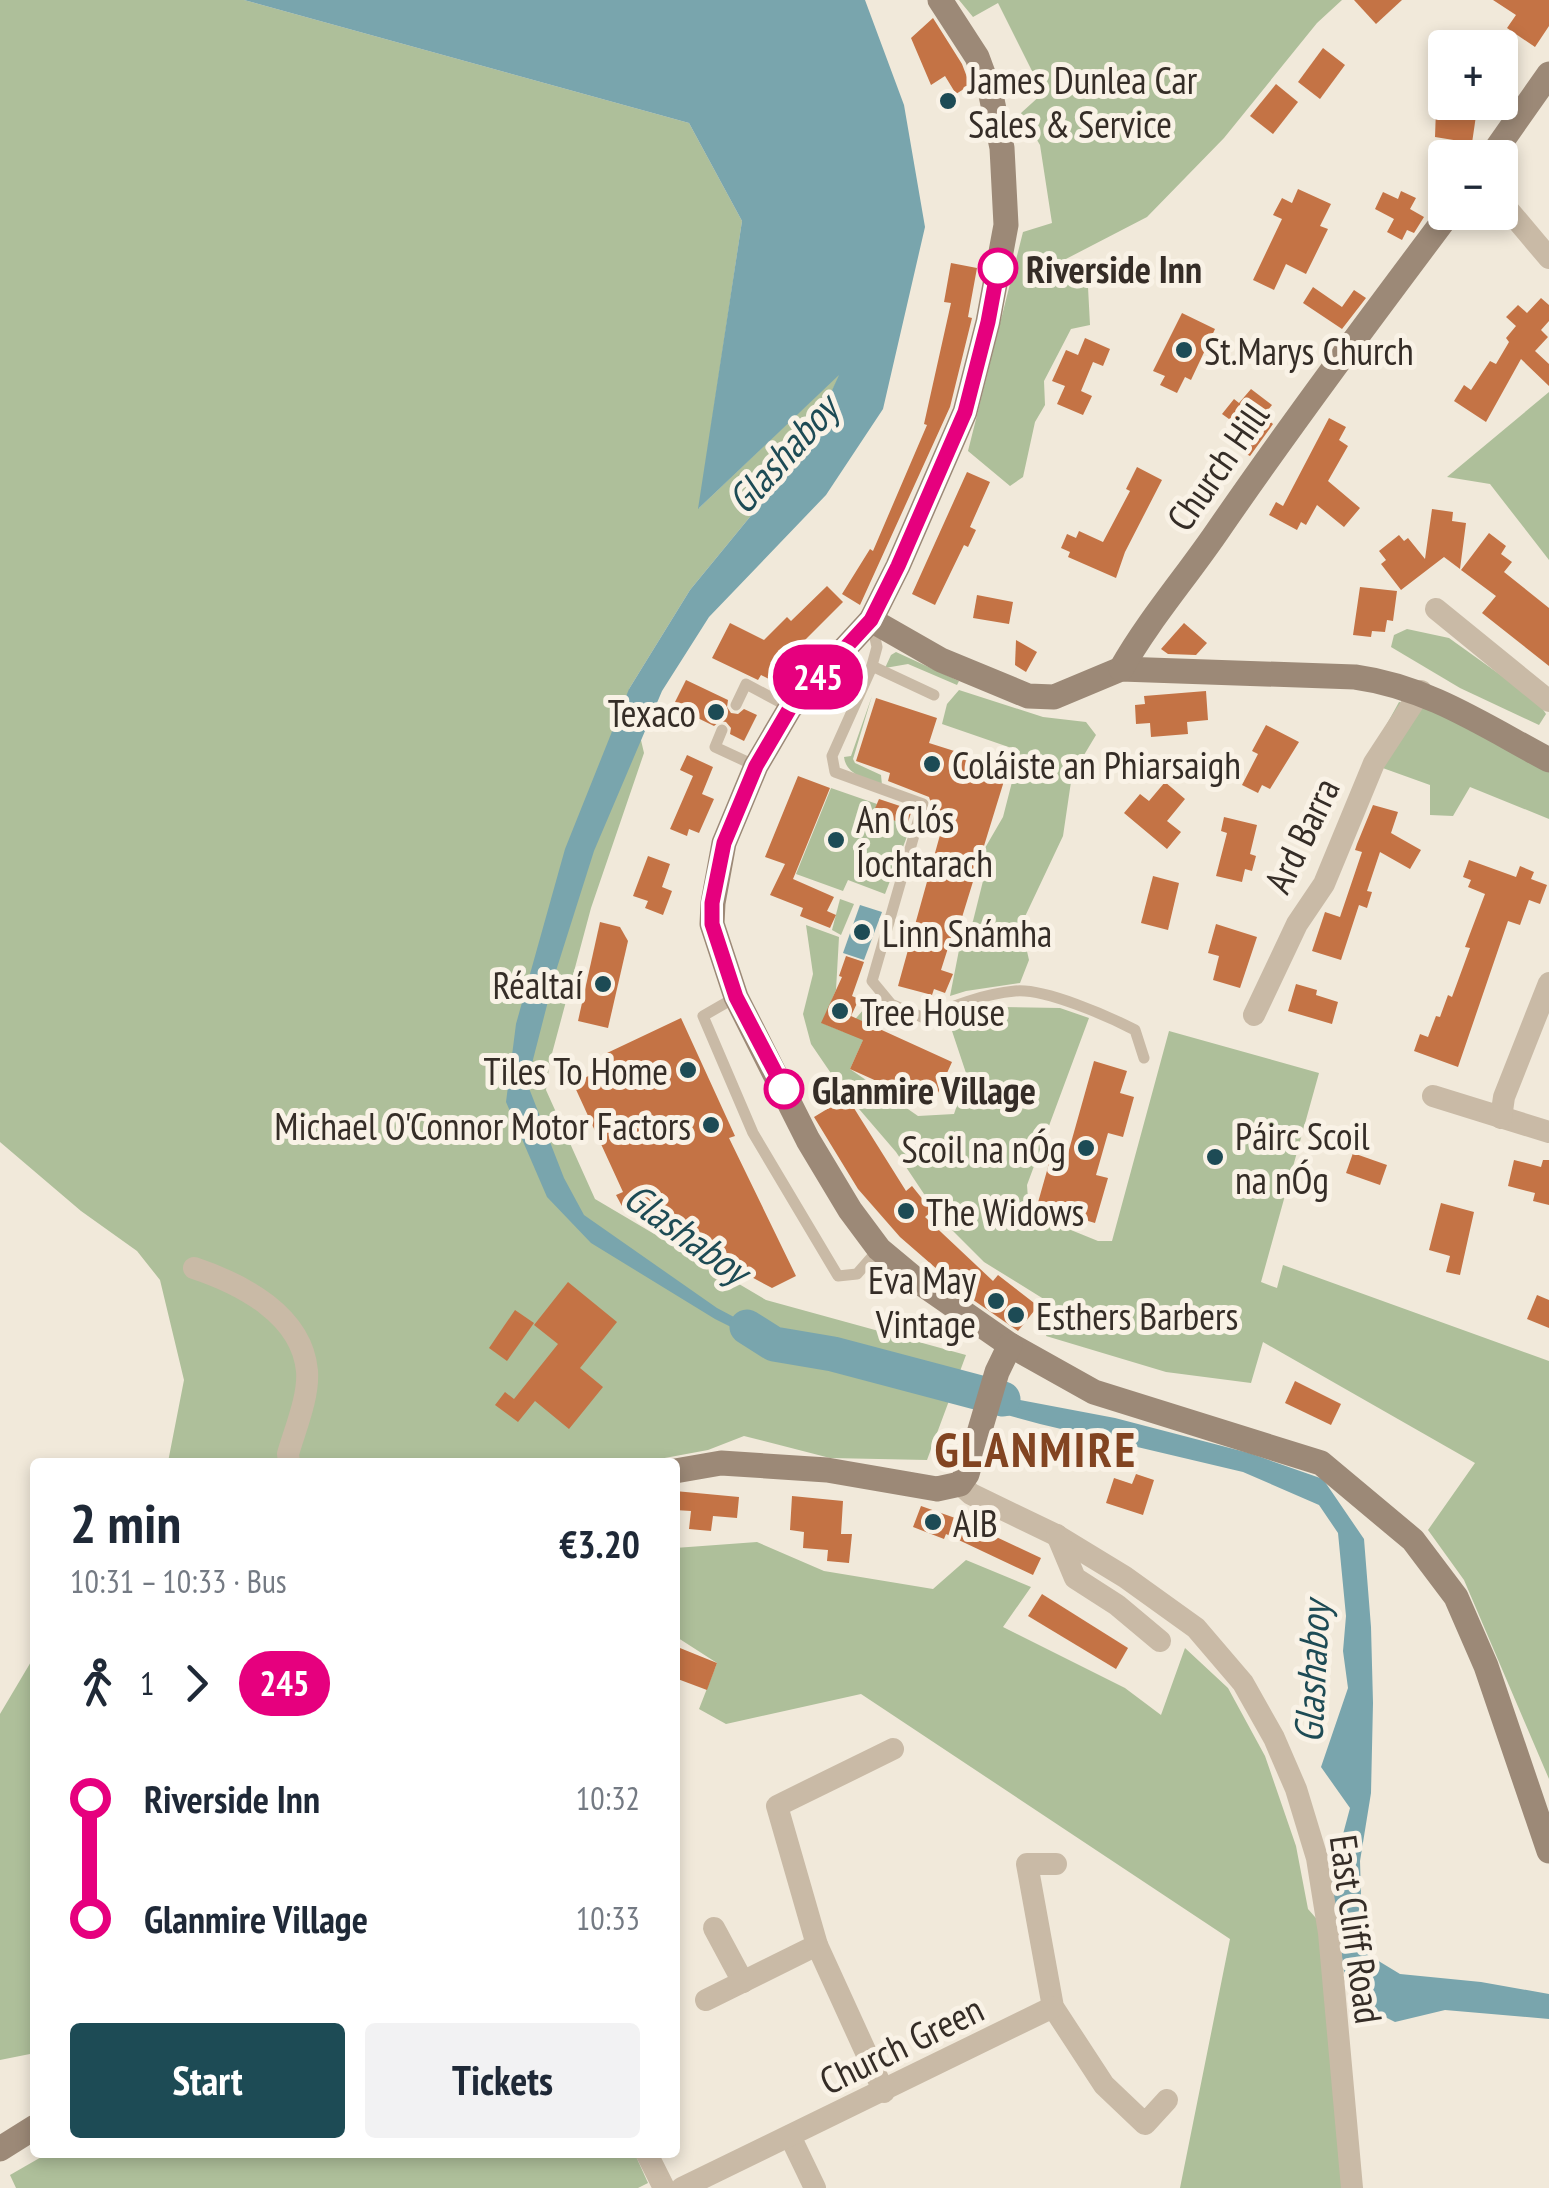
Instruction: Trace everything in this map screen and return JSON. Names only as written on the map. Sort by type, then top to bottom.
[{"type":"main road","points":[[940,0],[977,57],[991,95],[1002,148],[1006,225],[988,322],[965,412],[871,620],[790,708],[756,766],[724,843],[712,903],[712,924],[736,997],[808,1140],[850,1210],[879,1249],[915,1278],[1010,1345],[1094,1392],[1321,1463],[1413,1540],[1456,1597],[1486,1666],[1549,1851]]},
{"type":"main road","points":[[1503,140],[1549,74]]},
{"type":"main road","name":"Church Hill","points":[[1121,669],[1145,626],[1436,230]]},
{"type":"main road","points":[[871,620],[941,660],[1028,696],[1054,697],[1121,669],[1389,681],[1421,691],[1549,759]]},
{"type":"main road","points":[[680,1470],[721,1463],[827,1470],[937,1488],[963,1479],[996,1372],[1010,1345]]},
{"type":"main road","points":[[0,2149],[30,2130]]},
{"type":"street","points":[[1518,221],[1549,258]]},
{"type":"street","points":[[1436,609],[1549,701]]},
{"type":"street","name":"Ard Barra","points":[[1254,1015],[1297,924],[1324,884],[1374,763],[1421,691]]},
{"type":"street","points":[[1501,1118],[1504,1097],[1549,983]]},
{"type":"street","points":[[1433,1096],[1549,1132]]},
{"type":"street","points":[[194,1268],[245,1289],[272,1309],[301,1341],[307,1375],[288,1458]]},
{"type":"street","name":"East Cliff Road","points":[[963,1479],[971,1494],[1057,1535],[1196,1628],[1243,1682],[1274,1738],[1296,1788],[1318,1858],[1329,1933],[1352,2188]]},
{"type":"street","points":[[1057,1535],[1075,1578],[1160,1640]]},
{"type":"street","points":[[884,2092],[817,1945],[777,1806],[892,1749]]},
{"type":"street","points":[[1056,1864],[1027,1864],[1047,2011],[1104,2085],[1145,2124],[1167,2100]]},
{"type":"street","points":[[714,1928],[743,1982]]},
{"type":"street","points":[[706,2000],[817,1945]]},
{"type":"street","name":"Church Green","points":[[682,2188],[1047,2011]]},
{"type":"street","name":"Church Green","points":[[790,2136],[816,2188]]},
{"type":"street","points":[[649,2158],[664,2188]]},
{"type":"lane","points":[[871,620],[877,647],[832,756],[835,772],[923,804],[872,980],[891,1004],[924,1018],[965,1001],[1019,990],[1094,1009],[1134,1030],[1144,1058]]},
{"type":"lane","points":[[872,666],[934,694]]},
{"type":"lane","points":[[736,704],[746,684],[790,708]]},
{"type":"lane","points":[[722,730],[715,747],[756,766]]},
{"type":"lane","points":[[736,997],[703,1016],[752,1132],[838,1276],[857,1274],[879,1249]]},
{"type":"green space","points":[[0,0],[244,0],[689,123],[742,221],[699,508],[841,372],[804,451],[690,590],[629,689],[644,753],[591,908],[550,1061],[546,1090],[595,1199],[766,1300],[966,1355],[927,1460],[830,1458],[744,1436],[708,1450],[665,1458],[169,1458],[184,1380],[160,1280],[137,1251],[81,1211],[0,1142]]},
{"type":"green space","points":[[959,0],[1342,0],[1317,23],[1224,138],[1147,217],[1064,260],[1088,287],[1090,325],[1071,329],[1044,381],[1045,405],[1035,422],[1023,477],[1010,486],[968,451],[1023,232],[1052,223],[1040,145],[1021,113],[1043,93],[998,3],[973,17]]},
{"type":"green space","points":[[1549,392],[1549,560],[1490,484],[1447,477]]},
{"type":"green space","points":[[1407,629],[1449,638],[1538,702],[1546,714],[1539,725],[1460,688],[1391,647],[1394,635]]},
{"type":"green space","points":[[896,652],[959,681],[957,685],[908,664],[885,668]]},
{"type":"green space","points":[[959,690],[1043,717],[1086,722],[1096,735],[1072,775],[1063,836],[1021,925],[1029,960],[1020,983],[950,996],[959,950],[973,921],[983,881],[985,848],[1003,817],[1020,751],[942,724],[947,704]]},
{"type":"green space","points":[[872,696],[853,759],[881,775],[882,785],[853,772],[844,757],[851,756]]},
{"type":"green space","points":[[1399,702],[1434,708],[1549,769],[1549,819],[1470,787],[1453,816],[1430,815],[1430,785],[1366,762]]},
{"type":"green space","name":"An Clós Íochtarach","points":[[831,788],[877,804],[874,813],[911,826],[885,894],[848,880],[843,891],[796,874]]},
{"type":"green space","points":[[840,899],[854,904],[841,935],[832,930]]},
{"type":"green space","points":[[806,925],[839,937],[836,990],[822,1023],[844,1032],[864,1009],[883,1007],[870,1025],[850,1069],[918,1116],[954,1114],[967,1076],[952,1031],[1000,1007],[1060,1008],[1089,1018],[1027,1185],[1029,1213],[1098,1241],[1112,1241],[1169,1031],[1319,1073],[1261,1282],[1277,1288],[1283,1265],[1549,1361],[1549,1779],[1464,1580],[1428,1530],[1475,1463],[1263,1342],[1251,1383],[1166,1372],[1046,1336],[1055,1306],[984,1262],[953,1231],[811,1044],[803,1014],[813,974]]},
{"type":"green space","points":[[757,1542],[824,1571],[933,1589],[966,1560],[1031,1587],[1003,1627],[1125,1688],[1161,1715],[1185,1648],[1228,1688],[1265,1756],[1296,1846],[1308,1909],[1329,1933],[1349,2188],[1180,2188],[1230,1939],[861,1694],[726,1724],[699,1709],[717,1663],[680,1639],[680,1548]]},
{"type":"green space","points":[[30,1663],[30,2054],[0,2060],[0,1714]]},
{"type":"green space","points":[[40,2158],[637,2158],[648,2183],[638,2188],[16,2188],[10,2175]]},
{"type":"water","points":[[244,0],[865,0],[904,105],[925,227],[883,409],[826,495],[709,617],[662,691],[594,851],[555,974],[527,1083],[564,1178],[584,1215],[717,1308],[790,1347],[956,1388],[1115,1418],[1249,1453],[1323,1479],[1364,1539],[1373,1703],[1371,1793],[1360,1861],[1362,1928],[1367,1954],[1400,1974],[1549,1994],[1549,2019],[1445,2010],[1395,2022],[1365,2007],[1345,1979],[1331,1879],[1350,1808],[1321,1767],[1348,1688],[1343,1651],[1346,1616],[1338,1533],[1319,1505],[1243,1472],[1040,1424],[787,1355],[715,1319],[591,1243],[547,1197],[506,1102],[516,1024],[565,849],[629,689],[690,590],[804,451],[839,375],[698,509],[742,221],[689,123]]},
{"type":"water","name":"Linn Snámha","points":[[860,905],[882,912],[864,960],[843,953]]},
{"type":"building","points":[[1354,0],[1402,0],[1376,24]]},
{"type":"building","points":[[1493,0],[1549,0],[1549,26],[1535,47],[1518,35],[1518,30],[1507,28],[1516,15]]},
{"type":"building","points":[[933,18],[962,64],[970,85],[956,94],[945,76],[931,85],[911,38]]},
{"type":"building","points":[[1323,48],[1345,65],[1320,99],[1298,82]]},
{"type":"building","points":[[1276,84],[1298,102],[1273,134],[1250,116]]},
{"type":"building","points":[[1436,120],[1475,120],[1472,140],[1435,137]]},
{"type":"building","points":[[1298,189],[1331,204],[1320,226],[1328,229],[1306,274],[1286,264],[1274,290],[1253,280],[1282,219],[1273,215],[1282,198],[1292,203]]},
{"type":"building","points":[[1401,191],[1416,198],[1410,209],[1424,217],[1414,233],[1407,230],[1402,240],[1387,232],[1394,219],[1375,209],[1383,192],[1398,199]]},
{"type":"building","points":[[951,263],[977,268],[968,317],[972,318],[950,407],[860,605],[842,594],[870,549],[873,551],[927,425],[924,424],[951,303],[944,302]]},
{"type":"building","points":[[1313,287],[1342,307],[1354,290],[1366,298],[1342,329],[1303,303]]},
{"type":"building","points":[[1541,298],[1549,305],[1549,321],[1541,330],[1548,337],[1535,351],[1549,364],[1549,386],[1521,359],[1486,422],[1454,401],[1464,385],[1471,390],[1490,361],[1496,364],[1509,342],[1506,338],[1516,326],[1506,317],[1518,305],[1527,313]]},
{"type":"building","name":"St.Marys Church","points":[[1182,313],[1215,329],[1191,380],[1185,377],[1177,393],[1160,385],[1165,376],[1153,371]]},
{"type":"building","points":[[1085,338],[1110,349],[1103,366],[1093,362],[1081,391],[1092,396],[1083,415],[1057,404],[1065,386],[1052,381],[1066,350],[1078,355]]},
{"type":"building","points":[[1251,389],[1272,405],[1263,416],[1273,424],[1250,456],[1233,447],[1243,429],[1222,414],[1234,399],[1239,403]]},
{"type":"building","points":[[1329,418],[1346,427],[1339,440],[1348,446],[1328,481],[1360,508],[1344,527],[1317,505],[1306,525],[1301,522],[1297,530],[1269,515],[1276,502],[1283,506]]},
{"type":"building","points":[[1137,467],[1162,480],[1116,578],[1068,557],[1070,552],[1061,548],[1067,534],[1076,538],[1079,531],[1103,542],[1130,491],[1126,489]]},
{"type":"building","points":[[967,472],[990,482],[970,527],[976,530],[968,547],[964,545],[935,605],[912,594]]},
{"type":"building","points":[[1432,509],[1453,512],[1452,521],[1466,523],[1460,569],[1444,557],[1401,590],[1381,564],[1386,560],[1379,551],[1399,535],[1404,541],[1408,538],[1425,559]]},
{"type":"building","points":[[1489,533],[1506,546],[1501,554],[1512,562],[1504,572],[1549,608],[1549,666],[1482,613],[1496,596],[1461,570]]},
{"type":"building","points":[[827,586],[843,602],[792,653],[798,656],[787,679],[772,672],[769,679],[761,675],[758,680],[712,658],[730,623],[764,640],[787,617],[791,621]]},
{"type":"building","points":[[1360,587],[1397,591],[1393,621],[1387,620],[1385,632],[1372,631],[1371,637],[1353,635]]},
{"type":"building","points":[[977,595],[1013,602],[1009,624],[973,618]]},
{"type":"building","points":[[1184,623],[1207,643],[1196,655],[1168,654],[1161,649]]},
{"type":"building","points":[[1016,640],[1037,652],[1026,672],[1015,665]]},
{"type":"building","points":[[686,680],[728,700],[731,713],[738,714],[744,709],[757,715],[744,741],[730,734],[726,722],[714,726],[673,706]]},
{"type":"building","points":[[1206,691],[1208,720],[1187,722],[1188,734],[1151,737],[1150,723],[1136,724],[1135,705],[1145,704],[1144,696]]},
{"type":"building","points":[[876,698],[937,718],[929,743],[1008,768],[959,927],[955,926],[941,970],[953,974],[945,993],[934,989],[932,995],[898,986],[940,835],[925,830],[932,806],[929,797],[888,781],[890,773],[856,761]]},
{"type":"building","points":[[1266,725],[1299,742],[1270,789],[1262,785],[1258,793],[1242,785],[1258,754],[1252,751]]},
{"type":"building","points":[[687,755],[713,767],[702,794],[714,799],[699,833],[689,829],[687,836],[670,829],[693,776],[680,770]]},
{"type":"building","points":[[798,776],[830,788],[793,879],[834,897],[827,911],[836,915],[830,928],[800,916],[803,908],[770,895],[785,864],[765,857]]},
{"type":"building","points":[[1165,782],[1185,799],[1167,821],[1181,832],[1167,849],[1124,813],[1140,794],[1149,801]]},
{"type":"building","points":[[879,799],[912,810],[907,825],[873,813]]},
{"type":"building","points":[[1373,805],[1398,812],[1391,833],[1421,850],[1410,869],[1380,852],[1367,891],[1372,892],[1367,908],[1359,905],[1341,960],[1312,951],[1325,912],[1340,917],[1362,852],[1355,850]]},
{"type":"building","points":[[1224,817],[1257,825],[1250,854],[1256,856],[1252,871],[1245,869],[1242,882],[1216,876],[1227,833],[1221,831]]},
{"type":"building","points":[[648,856],[670,864],[662,887],[672,891],[663,915],[645,908],[648,901],[633,896]]},
{"type":"building","points":[[1469,860],[1516,877],[1520,866],[1534,872],[1531,879],[1547,885],[1540,904],[1529,900],[1520,925],[1508,921],[1458,1067],[1414,1051],[1420,1034],[1428,1037],[1448,995],[1452,997],[1470,948],[1465,947],[1485,894],[1468,887],[1471,880],[1463,877]]},
{"type":"building","points":[[1153,876],[1179,883],[1168,930],[1141,923]]},
{"type":"building","points":[[600,922],[620,927],[628,941],[608,1028],[578,1021]]},
{"type":"building","points":[[1216,924],[1257,937],[1240,988],[1213,980],[1219,956],[1208,953]]},
{"type":"building","points":[[846,956],[864,962],[852,996],[859,999],[851,1016],[952,1062],[932,1106],[850,1069],[863,1040],[821,1023],[842,977],[839,976]]},
{"type":"building","points":[[1296,984],[1338,1002],[1332,1024],[1288,1011]]},
{"type":"building","points":[[681,1018],[735,1136],[729,1138],[796,1276],[772,1288],[623,1208],[616,1195],[623,1192],[573,1083],[613,1065],[607,1053]]},
{"type":"building","name":"Scoil na nÓg","points":[[1094,1061],[1127,1071],[1120,1093],[1134,1097],[1123,1137],[1108,1133],[1096,1175],[1108,1178],[1095,1223],[1037,1206],[1050,1160],[1065,1164]]},
{"type":"building","points":[[847,1097],[906,1191],[912,1186],[932,1211],[925,1217],[993,1281],[998,1275],[1038,1306],[1018,1331],[969,1297],[900,1237],[858,1189],[814,1117]]},
{"type":"building","points":[[1353,1153],[1387,1165],[1380,1185],[1346,1173]]},
{"type":"building","points":[[1514,1160],[1541,1167],[1543,1160],[1549,1160],[1549,1205],[1533,1201],[1535,1193],[1508,1186]]},
{"type":"building","points":[[1441,1203],[1474,1212],[1460,1275],[1446,1272],[1450,1256],[1429,1250]]},
{"type":"building","points":[[568,1282],[617,1322],[580,1368],[603,1387],[569,1429],[535,1401],[518,1422],[495,1405],[505,1392],[514,1399],[558,1344],[534,1325]]},
{"type":"building","points":[[1537,1295],[1549,1300],[1549,1328],[1527,1319]]},
{"type":"building","points":[[515,1310],[534,1323],[507,1361],[489,1348]]},
{"type":"building","points":[[1295,1381],[1341,1404],[1331,1425],[1285,1403]]},
{"type":"building","points":[[1136,1474],[1154,1480],[1143,1515],[1106,1503],[1114,1478],[1132,1484]]},
{"type":"building","points":[[680,1491],[739,1497],[737,1518],[713,1516],[711,1531],[689,1529],[691,1511],[680,1510]]},
{"type":"building","points":[[792,1496],[843,1501],[841,1534],[852,1534],[849,1563],[827,1561],[828,1550],[803,1548],[804,1532],[790,1530]]},
{"type":"building","points":[[921,1506],[1041,1558],[1033,1575],[946,1534],[944,1539],[913,1527]]},
{"type":"building","points":[[1042,1594],[1128,1648],[1116,1669],[1028,1616]]},
{"type":"building","points":[[680,1648],[717,1663],[707,1690],[680,1680]]},
{"type":"waterway","name":"Glashaboy","points":[[747,1327],[774,1344],[833,1354],[1003,1399]]},
{"type":"bus line","name":"245","points":[[784,1089],[736,997],[712,924],[712,903],[724,843],[756,766],[790,708],[871,620],[898,566],[965,412],[998,268]]},
{"type":"place","name":"James Dunlea Car Sales & Service","points":[[948,101]]},
{"type":"place","name":"Riverside Inn","points":[[998,268]]},
{"type":"place","name":"St.Marys Church","points":[[1184,350]]},
{"type":"place","name":"Texaco","points":[[716,712]]},
{"type":"place","name":"Coláiste an Phiarsaigh","points":[[932,764]]},
{"type":"place","name":"An Clós Íochtarach","points":[[836,840]]},
{"type":"place","name":"Linn Snámha","points":[[862,932]]},
{"type":"place","name":"Réaltaí","points":[[603,984]]},
{"type":"place","name":"Tree House","points":[[840,1011]]},
{"type":"place","name":"Tiles To Home","points":[[688,1070]]},
{"type":"place","name":"Glanmire Village","points":[[784,1089]]},
{"type":"place","name":"Michael O'Connor Motor Factors","points":[[711,1125]]},
{"type":"place","name":"Scoil na nÓg","points":[[1086,1148]]},
{"type":"place","name":"Páirc Scoil na nÓg","points":[[1215,1157]]},
{"type":"place","name":"The Widows","points":[[906,1211]]},
{"type":"place","name":"Eva May Vintage","points":[[996,1301]]},
{"type":"place","name":"Esthers Barbers","points":[[1016,1315]]},
{"type":"place","name":"AIB","points":[[933,1522]]},
{"type":"district","name":"GLANMIRE","points":[[1036,1449]]}]
